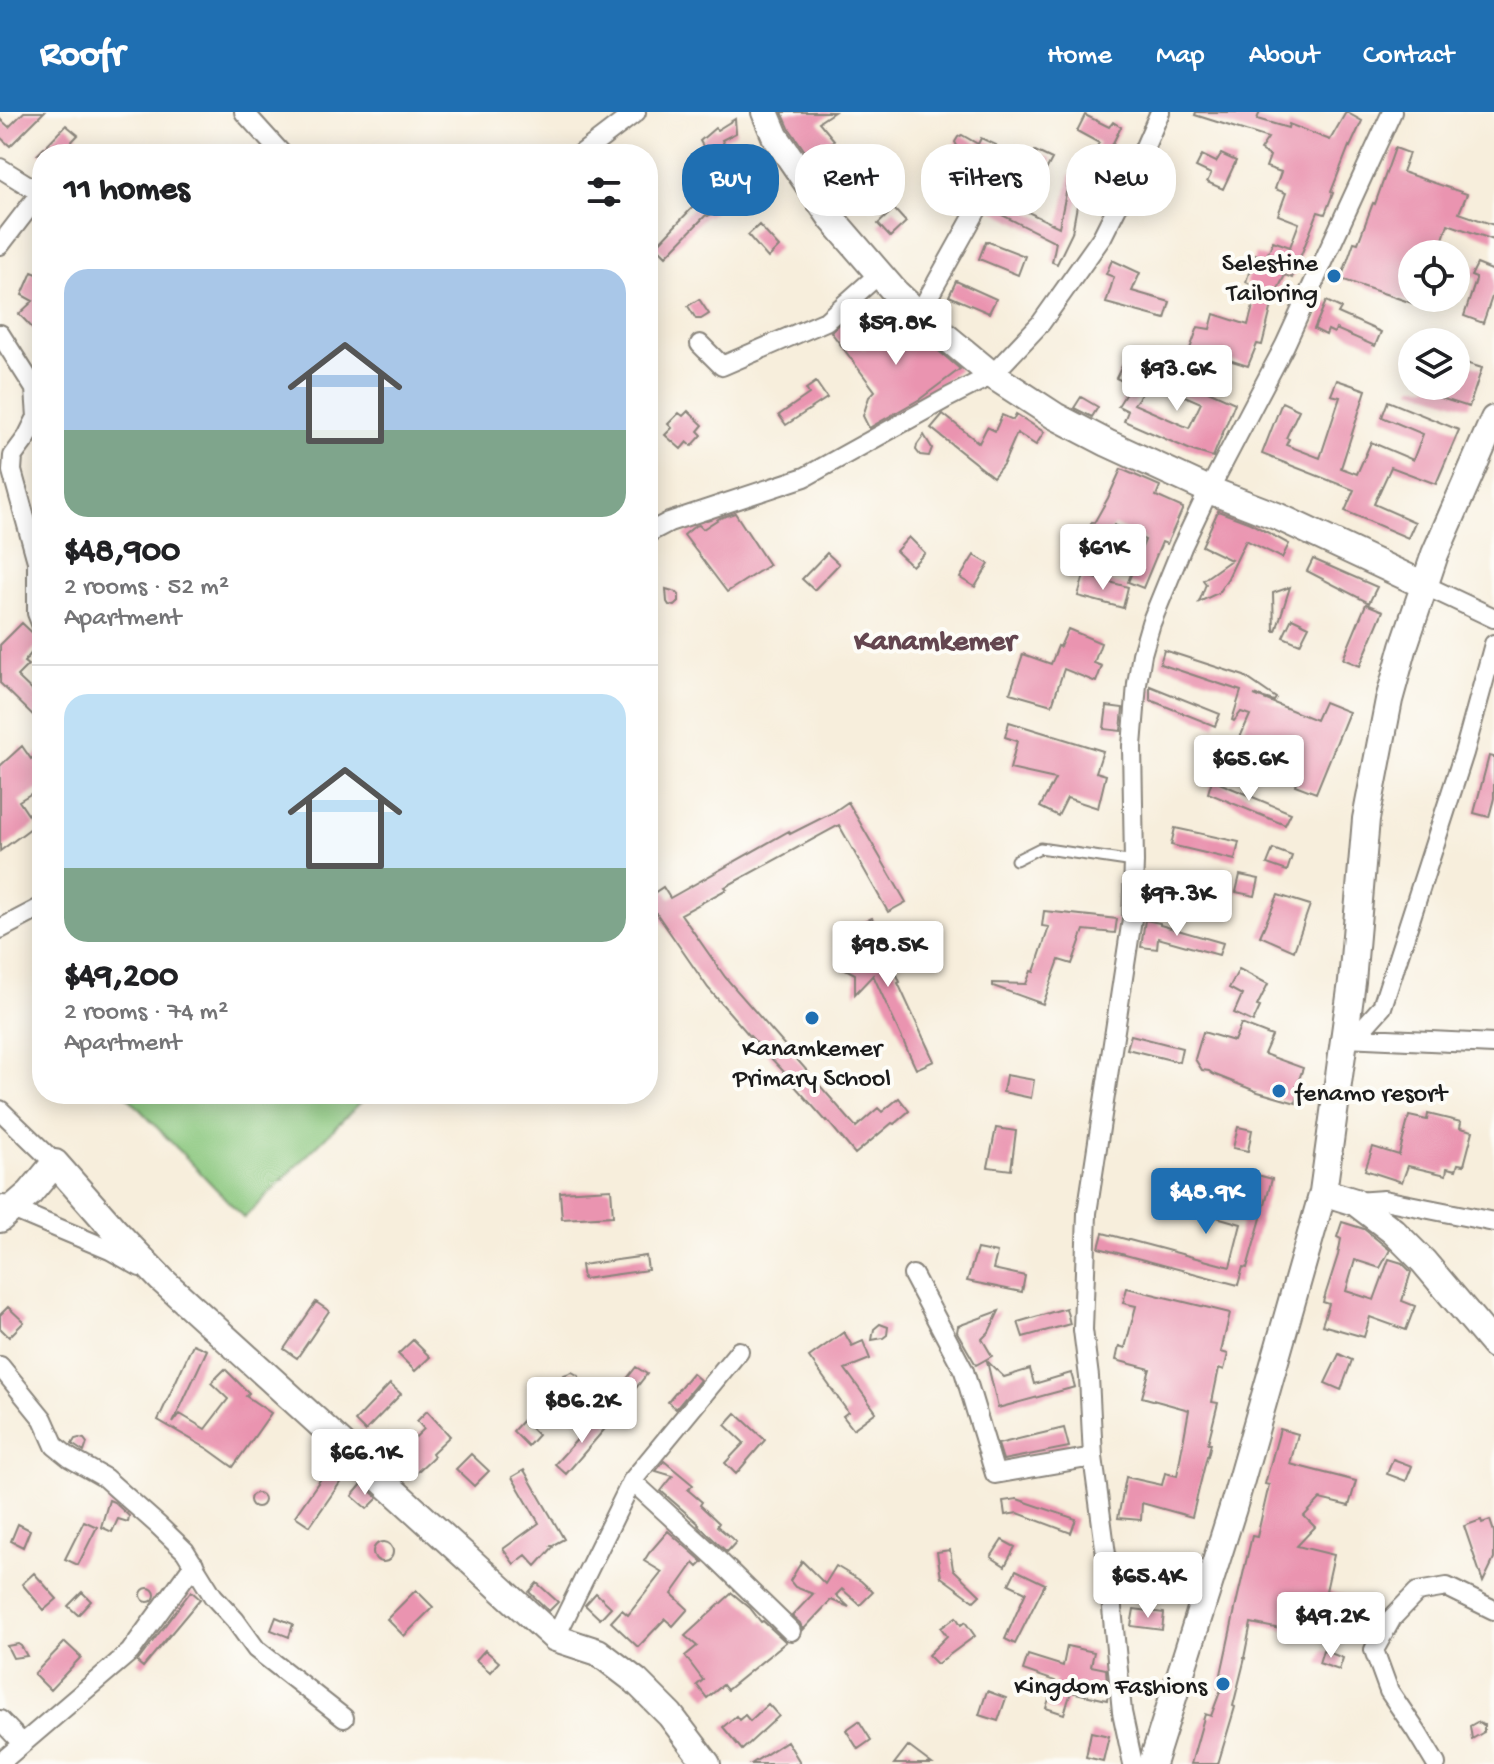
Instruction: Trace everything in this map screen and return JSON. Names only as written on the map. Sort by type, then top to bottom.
[{"type":"street","points":[[244,112],[273,144]]},
{"type":"street","points":[[594,144],[636,112]]},
{"type":"street","points":[[765,112],[775,136],[832,219],[879,274],[919,314],[992,375],[1055,416],[1107,443],[1209,490],[1279,517],[1494,618]]},
{"type":"street","points":[[658,528],[805,477],[992,375],[1041,323],[1102,237],[1160,112]]},
{"type":"street","points":[[1133,1764],[1122,1712],[1093,1457],[1083,1330],[1087,1213],[1132,919],[1132,746],[1142,654],[1164,587],[1209,490],[1285,345],[1392,112]]},
{"type":"street","points":[[0,168],[32,188]]},
{"type":"street","points":[[0,245],[32,204]]},
{"type":"street","points":[[919,314],[974,216]]},
{"type":"street","points":[[700,344],[722,366],[826,321],[879,274]]},
{"type":"street","points":[[0,334],[32,384]]},
{"type":"street","points":[[1152,1764],[1233,1508],[1323,1192],[1352,982],[1366,819],[1389,700],[1424,585],[1494,419]]},
{"type":"street","points":[[32,427],[13,456],[12,471],[32,543]]},
{"type":"street","points":[[1345,1037],[1365,1026],[1382,1007],[1464,753],[1494,644]]},
{"type":"street","points":[[0,929],[32,912]]},
{"type":"street","points":[[1345,1037],[1494,1044]]},
{"type":"street","points":[[0,1110],[55,1163],[162,1280],[555,1638],[598,1652],[636,1681],[670,1715],[707,1764]]},
{"type":"street","points":[[4,1211],[30,1193],[55,1163]]},
{"type":"street","points":[[1323,1192],[1355,1202],[1393,1231],[1423,1261],[1494,1345]]},
{"type":"street","points":[[1355,1202],[1384,1200],[1494,1222]]},
{"type":"street","points":[[4,1211],[110,1250],[162,1280]]},
{"type":"street","points":[[913,1275],[964,1371],[995,1474],[1093,1457]]},
{"type":"street","points":[[555,1638],[632,1481],[739,1351]]},
{"type":"street","points":[[0,1366],[43,1419],[55,1446],[105,1478],[167,1533],[185,1551],[213,1596],[256,1649],[344,1718]]},
{"type":"street","points":[[632,1481],[791,1631]]},
{"type":"street","points":[[0,1763],[130,1652],[194,1564]]},
{"type":"street","points":[[1436,1764],[1389,1691],[1374,1650],[1392,1618],[1417,1592],[1447,1587],[1494,1610]]},
{"type":"street","points":[[0,1720],[22,1743]]},
{"type":"lane","points":[[1016,860],[1040,848],[1134,862]]},
{"type":"green space","points":[[135,1104],[359,1104],[244,1218]]},
{"type":"building","points":[[24,112],[44,112],[10,146],[0,137],[0,119],[9,127]]},
{"type":"building","points":[[782,112],[834,112],[819,122],[834,140],[829,144],[800,144]]},
{"type":"building","points":[[1196,112],[1260,112],[1257,119],[1288,128],[1289,124],[1330,140],[1346,112],[1362,121],[1349,146],[1325,214],[1318,212],[1292,278],[1285,275],[1274,297],[1262,345],[1257,344],[1248,366],[1210,354],[1202,366],[1193,371],[1190,349],[1198,327],[1210,329],[1214,314],[1248,325],[1258,288],[1246,282],[1255,254],[1266,258],[1273,241],[1290,247],[1299,223],[1278,215],[1286,193],[1275,189],[1281,172],[1266,167],[1270,156],[1260,150],[1268,138],[1195,115]]},
{"type":"building","points":[[1085,115],[1109,127],[1113,122],[1121,127],[1112,144],[1098,144],[1077,131]]},
{"type":"building","points":[[735,119],[736,133],[722,140],[724,144],[702,144],[700,141],[715,128],[717,130]]},
{"type":"building","points":[[66,125],[78,135],[69,144],[48,144]]},
{"type":"building","points":[[962,135],[978,144],[956,144]]},
{"type":"building","points":[[981,138],[994,144],[978,144]]},
{"type":"building","points":[[1395,148],[1409,153],[1402,172],[1467,194],[1459,213],[1494,225],[1494,240],[1448,224],[1443,240],[1398,240],[1398,298],[1341,279],[1354,242],[1358,243]]},
{"type":"building","points":[[1221,154],[1236,161],[1223,189],[1207,182],[1211,174],[1196,167],[1202,155],[1216,162]]},
{"type":"building","points":[[1066,193],[1066,216],[1075,216],[1072,233],[1057,264],[1052,262],[1056,242],[1004,216],[1036,216],[1059,227]]},
{"type":"building","points":[[684,216],[705,216],[666,256],[658,244]]},
{"type":"building","points":[[887,216],[900,216],[906,222],[890,237],[878,224]]},
{"type":"building","points":[[759,225],[779,247],[768,258],[748,235]]},
{"type":"building","points":[[986,241],[1025,256],[1018,275],[979,259]]},
{"type":"building","points":[[1112,260],[1140,273],[1132,291],[1170,302],[1165,319],[1106,303],[1114,277],[1106,274]]},
{"type":"building","points":[[1477,264],[1494,271],[1494,291],[1483,323],[1464,316],[1465,312],[1470,312],[1470,298],[1476,280],[1471,276]]},
{"type":"building","points":[[32,272],[32,300],[22,295]]},
{"type":"building","points":[[956,281],[996,299],[989,313],[949,296]]},
{"type":"building","points":[[699,299],[709,314],[696,319],[688,306]]},
{"type":"building","points":[[1326,301],[1341,308],[1338,313],[1381,332],[1375,346],[1336,329],[1334,333],[1328,330],[1326,335],[1314,329]]},
{"type":"building","points":[[32,302],[32,328],[19,314]]},
{"type":"building","points":[[893,312],[960,369],[920,399],[869,428],[863,416],[869,397],[875,391],[831,332],[842,322],[864,349]]},
{"type":"building","points":[[1126,358],[1142,366],[1139,371],[1152,380],[1134,404],[1189,428],[1201,403],[1171,390],[1177,377],[1235,403],[1213,457],[1124,421],[1128,411],[1118,406],[1131,385],[1116,378]]},
{"type":"building","points":[[1470,364],[1482,368],[1469,407],[1447,400],[1470,400]]},
{"type":"building","points":[[1337,380],[1366,390],[1341,468],[1357,474],[1371,442],[1413,460],[1423,434],[1382,417],[1388,401],[1459,430],[1436,484],[1391,467],[1374,504],[1415,522],[1408,538],[1345,511],[1354,490],[1262,454],[1282,402],[1299,410],[1286,438],[1289,439],[1286,445],[1320,458],[1340,397],[1331,395]]},
{"type":"building","points":[[816,382],[827,398],[786,425],[779,415],[809,394],[806,389]]},
{"type":"building","points":[[1081,397],[1098,407],[1092,417],[1074,408]]},
{"type":"building","points":[[688,411],[703,425],[698,431],[702,435],[692,446],[687,442],[681,449],[665,435],[672,428],[668,424],[679,413],[683,416]]},
{"type":"building","points":[[943,414],[979,443],[987,427],[995,431],[1002,415],[1013,420],[1016,414],[1044,432],[1036,445],[1017,433],[1004,463],[993,477],[931,428]]},
{"type":"building","points":[[924,435],[932,448],[929,456],[920,455],[916,450]]},
{"type":"building","points":[[1121,469],[1160,486],[1156,496],[1183,508],[1167,544],[1162,542],[1143,588],[1128,582],[1145,540],[1114,525],[1089,575],[1070,566]]},
{"type":"building","points":[[1218,511],[1250,523],[1289,544],[1282,558],[1246,540],[1218,593],[1199,602],[1206,584],[1203,580],[1231,560],[1202,546]]},
{"type":"building","points":[[735,513],[769,565],[727,592],[684,535],[695,526],[703,529]]},
{"type":"building","points":[[909,537],[925,553],[912,566],[896,551]]},
{"type":"building","points":[[827,553],[839,564],[814,590],[802,579]]},
{"type":"building","points":[[974,555],[989,564],[975,587],[960,578]]},
{"type":"building","points":[[1313,559],[1377,587],[1369,603],[1307,571]]},
{"type":"building","points":[[1084,575],[1128,587],[1123,608],[1078,596]]},
{"type":"building","points":[[1290,587],[1276,631],[1274,631],[1273,593]]},
{"type":"building","points":[[666,589],[679,595],[675,606],[667,602]]},
{"type":"building","points":[[1366,604],[1383,611],[1360,666],[1343,659]]},
{"type":"building","points":[[1292,618],[1309,626],[1300,644],[1283,637]]},
{"type":"building","points":[[22,623],[32,632],[32,652],[24,662],[28,665],[17,676],[32,690],[32,714],[0,683],[0,645]]},
{"type":"building","points":[[1068,629],[1101,643],[1094,663],[1102,666],[1096,682],[1064,669],[1052,705],[1010,693],[1023,654],[1051,664]]},
{"type":"building","points":[[1164,650],[1244,676],[1276,698],[1274,701],[1254,695],[1316,720],[1324,702],[1349,712],[1316,793],[1295,785],[1298,777],[1250,758],[1253,751],[1237,744],[1250,715],[1241,712],[1232,720],[1241,691],[1160,664]]},
{"type":"building","points":[[1150,686],[1220,714],[1215,726],[1150,700]]},
{"type":"building","points":[[1107,706],[1123,708],[1121,731],[1104,729]]},
{"type":"building","points":[[1009,722],[1103,751],[1096,772],[1106,775],[1098,808],[1067,798],[1058,816],[1040,807],[1055,779],[1010,769],[1017,741],[1005,737]]},
{"type":"building","points":[[22,746],[32,758],[32,793],[19,801],[32,820],[32,827],[0,851],[0,766]]},
{"type":"building","points":[[1489,756],[1494,757],[1494,798],[1489,817],[1474,813]]},
{"type":"building","points":[[1212,780],[1291,813],[1285,825],[1208,793]]},
{"type":"building","points":[[848,802],[906,902],[888,912],[839,825],[681,914],[725,977],[856,1127],[878,1108],[882,1112],[899,1098],[909,1111],[855,1154],[708,988],[658,916],[658,890],[663,887],[670,898],[789,831],[790,834]]},
{"type":"building","points":[[1175,828],[1239,842],[1235,860],[1171,845]]},
{"type":"building","points":[[1273,849],[1292,856],[1287,871],[1267,864]]},
{"type":"building","points":[[1240,875],[1259,879],[1255,896],[1236,892]]},
{"type":"building","points":[[1278,895],[1310,905],[1294,951],[1260,936]]},
{"type":"building","points":[[1044,911],[1117,919],[1115,933],[1084,930],[1072,964],[1059,960],[1043,1004],[993,986],[993,983],[1026,984],[1031,971],[1034,972],[1049,927],[1042,926]]},
{"type":"building","points":[[872,918],[888,955],[893,954],[890,958],[898,983],[934,1061],[916,1069],[873,975],[855,994],[855,974],[840,966],[866,960],[851,927]]},
{"type":"building","points":[[1145,920],[1223,943],[1219,955],[1158,938],[1157,949],[1141,947]]},
{"type":"building","points":[[1239,969],[1268,984],[1253,1022],[1234,1013],[1242,995],[1229,988]]},
{"type":"building","points":[[1241,1024],[1272,1036],[1264,1054],[1303,1068],[1296,1088],[1300,1089],[1296,1103],[1202,1070],[1195,1059],[1203,1032],[1234,1041]]},
{"type":"building","points":[[1131,1035],[1182,1048],[1179,1062],[1127,1049]]},
{"type":"building","points":[[1006,1075],[1034,1080],[1031,1098],[1003,1092]]},
{"type":"building","points":[[1428,1114],[1461,1122],[1460,1128],[1473,1131],[1464,1165],[1458,1164],[1456,1170],[1447,1168],[1446,1175],[1408,1166],[1402,1182],[1365,1170],[1373,1147],[1399,1155],[1409,1116],[1427,1120]]},
{"type":"building","points":[[1238,1127],[1252,1130],[1248,1151],[1233,1148]]},
{"type":"building","points":[[996,1128],[1016,1131],[1011,1170],[988,1167]]},
{"type":"building","points":[[1254,1174],[1272,1179],[1247,1268],[1243,1267],[1238,1285],[1099,1248],[1103,1233],[1230,1267],[1241,1224],[1175,1205],[1178,1192],[1243,1211]]},
{"type":"building","points":[[611,1189],[613,1216],[562,1219],[560,1192]]},
{"type":"building","points":[[1342,1222],[1364,1229],[1390,1250],[1380,1268],[1355,1260],[1346,1291],[1374,1300],[1389,1259],[1402,1263],[1411,1272],[1402,1301],[1415,1306],[1406,1330],[1370,1317],[1364,1337],[1322,1325],[1329,1304],[1323,1302],[1338,1255],[1341,1239],[1337,1237]]},
{"type":"building","points":[[977,1249],[997,1253],[993,1269],[1025,1276],[1022,1292],[967,1281]]},
{"type":"building","points":[[646,1256],[648,1270],[583,1279],[581,1265]]},
{"type":"building","points":[[1127,1288],[1230,1313],[1221,1352],[1228,1354],[1224,1370],[1219,1368],[1212,1402],[1218,1403],[1208,1443],[1211,1443],[1192,1517],[1142,1503],[1141,1520],[1118,1518],[1126,1477],[1162,1485],[1165,1473],[1177,1476],[1189,1410],[1142,1397],[1150,1369],[1116,1360],[1119,1346],[1125,1348],[1136,1306],[1123,1303]]},
{"type":"building","points":[[316,1302],[329,1311],[297,1358],[284,1349]]},
{"type":"building","points":[[8,1307],[24,1322],[9,1337],[0,1328],[0,1315]]},
{"type":"building","points":[[1066,1308],[1070,1324],[1023,1337],[1018,1322]]},
{"type":"building","points":[[999,1311],[982,1339],[992,1356],[976,1365],[957,1332],[958,1326]]},
{"type":"building","points":[[880,1324],[888,1327],[887,1335],[872,1340],[874,1329]]},
{"type":"building","points":[[844,1332],[852,1346],[863,1341],[870,1359],[845,1369],[876,1412],[853,1429],[843,1416],[848,1412],[809,1357]]},
{"type":"building","points":[[413,1340],[430,1357],[415,1371],[398,1354]]},
{"type":"building","points":[[193,1344],[207,1350],[173,1423],[180,1414],[205,1429],[228,1399],[211,1383],[225,1369],[249,1393],[246,1396],[271,1413],[233,1467],[158,1420]]},
{"type":"building","points":[[1339,1354],[1352,1360],[1341,1390],[1325,1383]]},
{"type":"building","points":[[987,1361],[1004,1377],[1030,1369],[1034,1384],[1071,1373],[1075,1387],[998,1408]]},
{"type":"building","points":[[636,1367],[647,1374],[625,1402],[607,1404]]},
{"type":"building","points":[[572,1372],[579,1376],[580,1390],[588,1406],[574,1406],[563,1386],[564,1375]]},
{"type":"building","points":[[692,1373],[700,1380],[676,1409],[668,1402]]},
{"type":"building","points":[[390,1384],[401,1394],[365,1431],[355,1421]]},
{"type":"building","points":[[427,1411],[450,1436],[416,1473],[406,1462],[410,1458],[402,1450],[424,1429],[417,1421]]},
{"type":"building","points":[[736,1413],[765,1440],[736,1474],[725,1463],[744,1443],[725,1425]]},
{"type":"building","points":[[599,1415],[609,1424],[566,1474],[555,1464]]},
{"type":"building","points":[[523,1420],[538,1435],[528,1446],[513,1431]]},
{"type":"building","points":[[1064,1428],[1069,1447],[1003,1460],[998,1444]]},
{"type":"building","points":[[1280,1429],[1298,1434],[1290,1464],[1356,1481],[1349,1506],[1320,1499],[1304,1516],[1315,1527],[1297,1546],[1334,1555],[1326,1591],[1360,1599],[1355,1618],[1339,1615],[1333,1636],[1315,1632],[1320,1610],[1290,1604],[1285,1630],[1251,1623],[1235,1707],[1218,1764],[1191,1764],[1205,1714],[1211,1716],[1221,1689],[1218,1688],[1237,1600],[1252,1536],[1257,1537],[1269,1485],[1265,1484]]},
{"type":"building","points":[[79,1438],[87,1443],[84,1452],[72,1444]]},
{"type":"building","points":[[471,1454],[489,1471],[474,1486],[456,1469]]},
{"type":"building","points":[[1393,1459],[1412,1466],[1406,1481],[1387,1474]]},
{"type":"building","points":[[664,1461],[693,1485],[688,1490],[719,1523],[717,1526],[736,1542],[727,1552],[661,1491],[673,1476],[656,1471]]},
{"type":"building","points":[[329,1467],[344,1477],[310,1526],[295,1516]]},
{"type":"building","points":[[524,1470],[564,1539],[551,1546],[536,1566],[526,1555],[514,1564],[503,1549],[539,1523],[512,1477]]},
{"type":"building","points":[[362,1484],[378,1498],[367,1509],[352,1496]]},
{"type":"building","points":[[257,1493],[264,1500],[257,1507],[250,1500]]},
{"type":"building","points":[[1017,1499],[1076,1519],[1071,1533],[1018,1513],[1005,1515],[1003,1501]]},
{"type":"building","points":[[109,1500],[129,1516],[128,1522],[118,1519],[112,1532],[101,1527]]},
{"type":"building","points":[[1481,1520],[1482,1523],[1490,1520],[1494,1532],[1494,1559],[1483,1582],[1464,1526]]},
{"type":"building","points":[[84,1521],[97,1527],[78,1565],[65,1559]]},
{"type":"building","points":[[18,1524],[30,1530],[23,1547],[11,1541]]},
{"type":"building","points":[[668,1531],[703,1562],[698,1567],[694,1563],[672,1594],[688,1609],[673,1626],[665,1619],[638,1647],[611,1622],[622,1610],[628,1615],[662,1572],[644,1561]]},
{"type":"building","points":[[1002,1540],[1015,1547],[1005,1566],[991,1557]]},
{"type":"building","points":[[383,1542],[390,1545],[393,1552],[390,1559],[383,1562],[376,1559],[373,1552],[376,1545]]},
{"type":"building","points":[[950,1550],[953,1569],[980,1595],[974,1601],[941,1577],[937,1552]]},
{"type":"building","points":[[802,1561],[825,1584],[836,1566],[873,1592],[860,1605],[842,1589],[836,1595],[849,1607],[831,1600],[803,1630],[792,1616],[813,1594],[795,1587],[790,1581]]},
{"type":"building","points":[[1016,1570],[1045,1584],[1015,1644],[1005,1639],[1026,1592],[1009,1584]]},
{"type":"building","points":[[34,1573],[57,1599],[44,1610],[22,1584]]},
{"type":"building","points":[[537,1583],[558,1602],[549,1611],[529,1592]]},
{"type":"building","points":[[148,1588],[155,1595],[148,1602],[141,1595]]},
{"type":"building","points":[[416,1590],[433,1607],[404,1636],[387,1619]]},
{"type":"building","points":[[191,1591],[200,1599],[143,1667],[137,1662]]},
{"type":"building","points":[[82,1592],[91,1601],[78,1615],[68,1606]]},
{"type":"building","points":[[596,1593],[611,1607],[600,1619],[585,1605]]},
{"type":"building","points":[[732,1593],[786,1642],[727,1690],[723,1685],[707,1698],[697,1685],[703,1680],[685,1656],[697,1646],[685,1636]]},
{"type":"building","points":[[1134,1609],[1164,1613],[1162,1630],[1131,1626]]},
{"type":"building","points":[[276,1617],[293,1624],[289,1637],[271,1630]]},
{"type":"building","points":[[956,1617],[961,1625],[965,1622],[975,1636],[937,1664],[928,1655],[947,1636],[941,1628]]},
{"type":"building","points":[[65,1642],[81,1657],[50,1690],[34,1674]]},
{"type":"building","points":[[18,1644],[27,1656],[13,1658],[7,1646]]},
{"type":"building","points":[[1067,1646],[1094,1652],[1091,1666],[1106,1669],[1108,1694],[1107,1700],[1071,1692],[1064,1714],[1046,1708],[1055,1681],[1023,1670],[1028,1655],[1063,1666]]},
{"type":"building","points":[[485,1650],[499,1662],[490,1672],[476,1660]]},
{"type":"building","points":[[1323,1650],[1343,1658],[1339,1670],[1319,1663]]},
{"type":"building","points":[[987,1691],[1006,1698],[998,1721],[979,1715]]},
{"type":"building","points":[[768,1704],[779,1716],[742,1750],[723,1727],[736,1716],[739,1720],[745,1715],[750,1721]]},
{"type":"building","points":[[859,1721],[871,1740],[858,1749],[846,1730]]},
{"type":"building","points":[[1477,1722],[1484,1725],[1484,1732],[1472,1739],[1470,1726]]},
{"type":"building","points":[[1091,1732],[1109,1736],[1103,1761],[1086,1757]]},
{"type":"building","points":[[787,1741],[801,1764],[751,1764]]},
{"type":"building","points":[[908,1746],[932,1764],[894,1764]]},
{"type":"place","name":"Selestine Tailoring","points":[[1334,276]]},
{"type":"place","name":"Kanamkemer Primary School","points":[[812,1018]]},
{"type":"place","name":"fenamo resort","points":[[1279,1091]]},
{"type":"place","name":"Kingdom Fashions","points":[[1223,1684]]},
{"type":"district","name":"Kanamkemer","points":[[935,639]]}]
